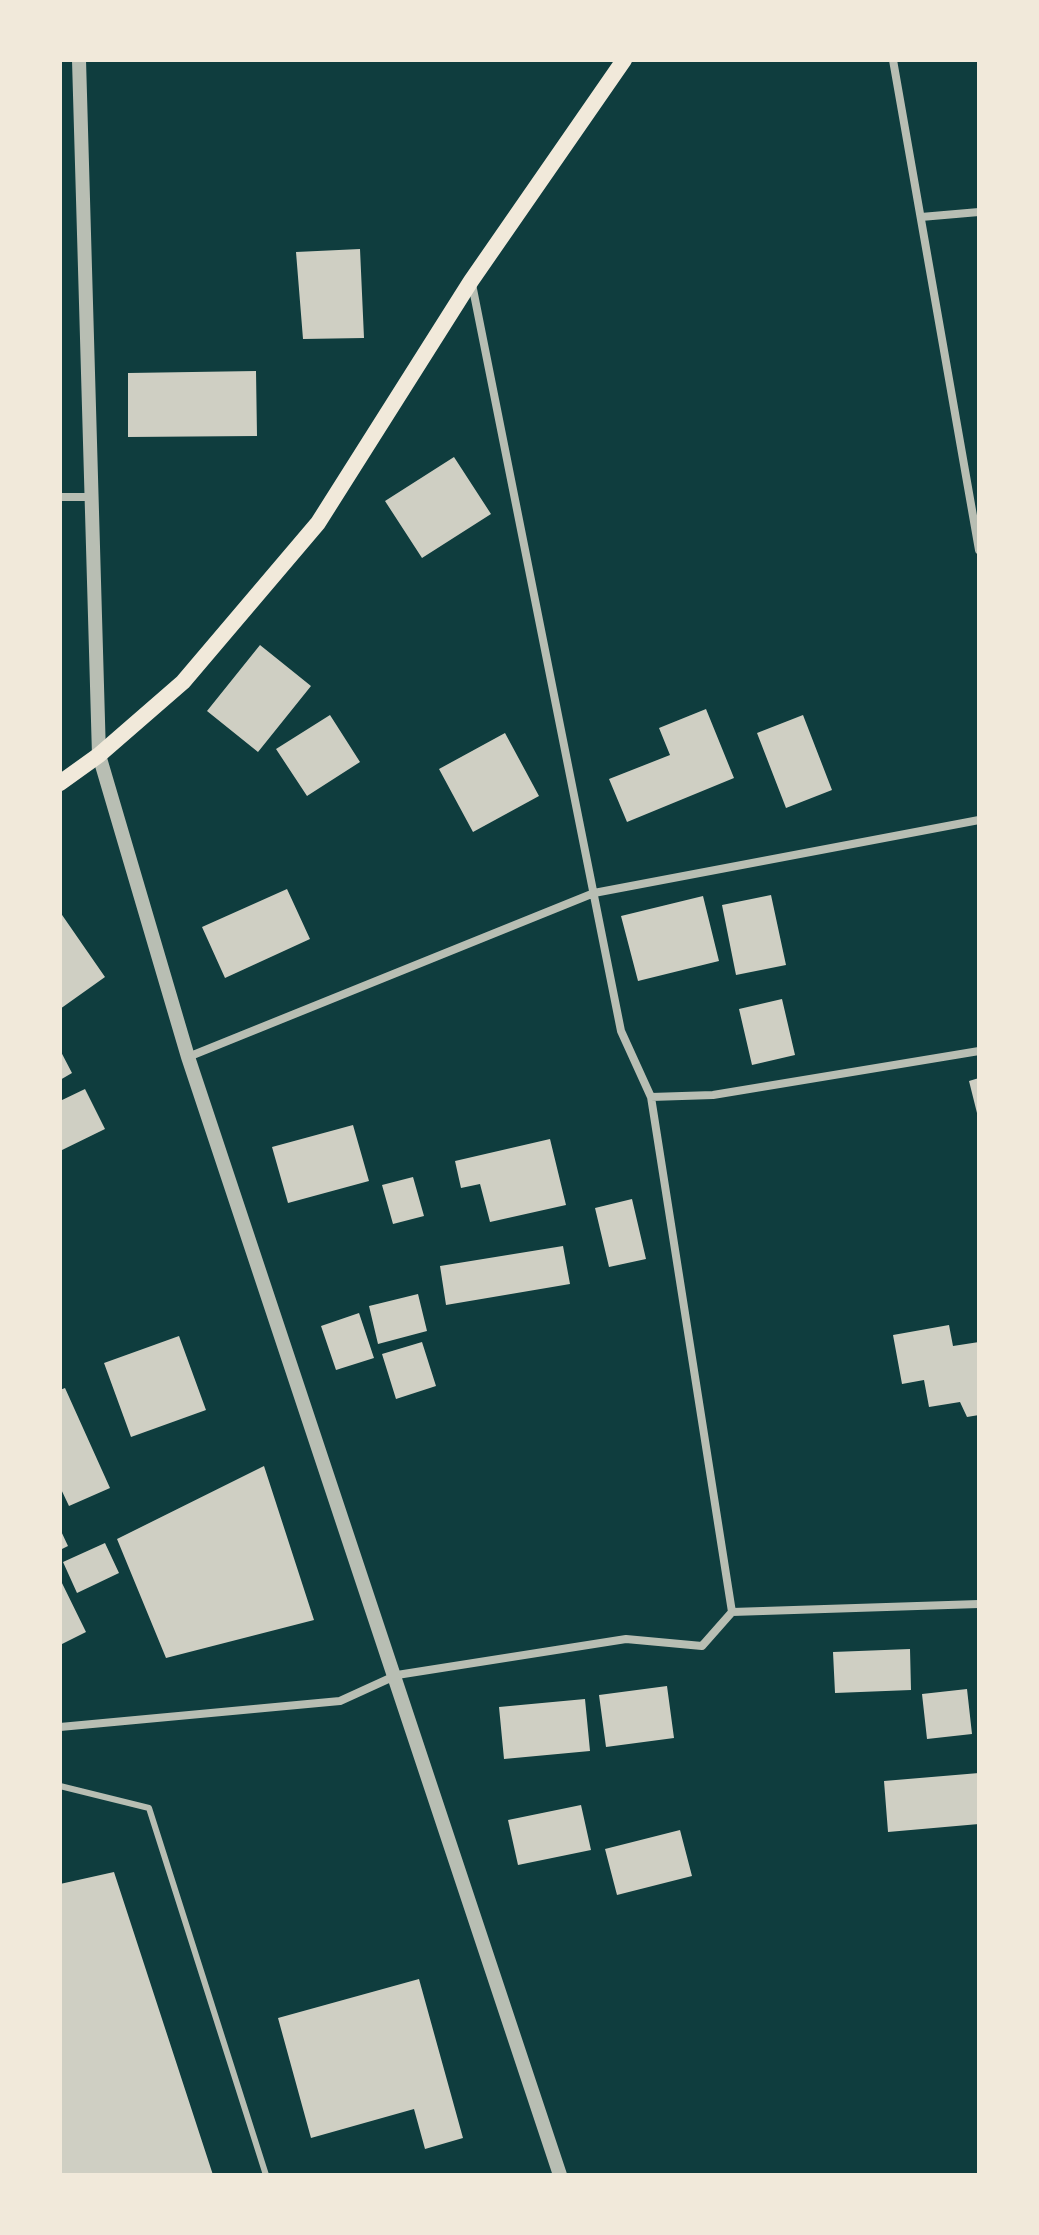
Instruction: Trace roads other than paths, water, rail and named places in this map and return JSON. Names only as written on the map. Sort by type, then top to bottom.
[{"type":"main road","points":[[60,783],[99,755],[183,682],[318,523],[471,281],[624,60]]},
{"type":"street","points":[[79,60],[99,755],[188,1057],[397,1675],[560,2175]]},
{"type":"street","points":[[893,60],[979,550]]},
{"type":"street","points":[[921,217],[979,212]]},
{"type":"street","points":[[471,281],[621,1031],[651,1097],[732,1612]]},
{"type":"street","points":[[60,497],[92,497]]},
{"type":"street","points":[[188,1057],[594,893],[979,820]]},
{"type":"street","points":[[651,1097],[713,1095],[979,1051]]},
{"type":"street","points":[[60,1727],[340,1701],[397,1675],[626,1639],[702,1646],[732,1612],[979,1604]]},
{"type":"lane","points":[[60,1786],[149,1808],[266,2175]]}]
